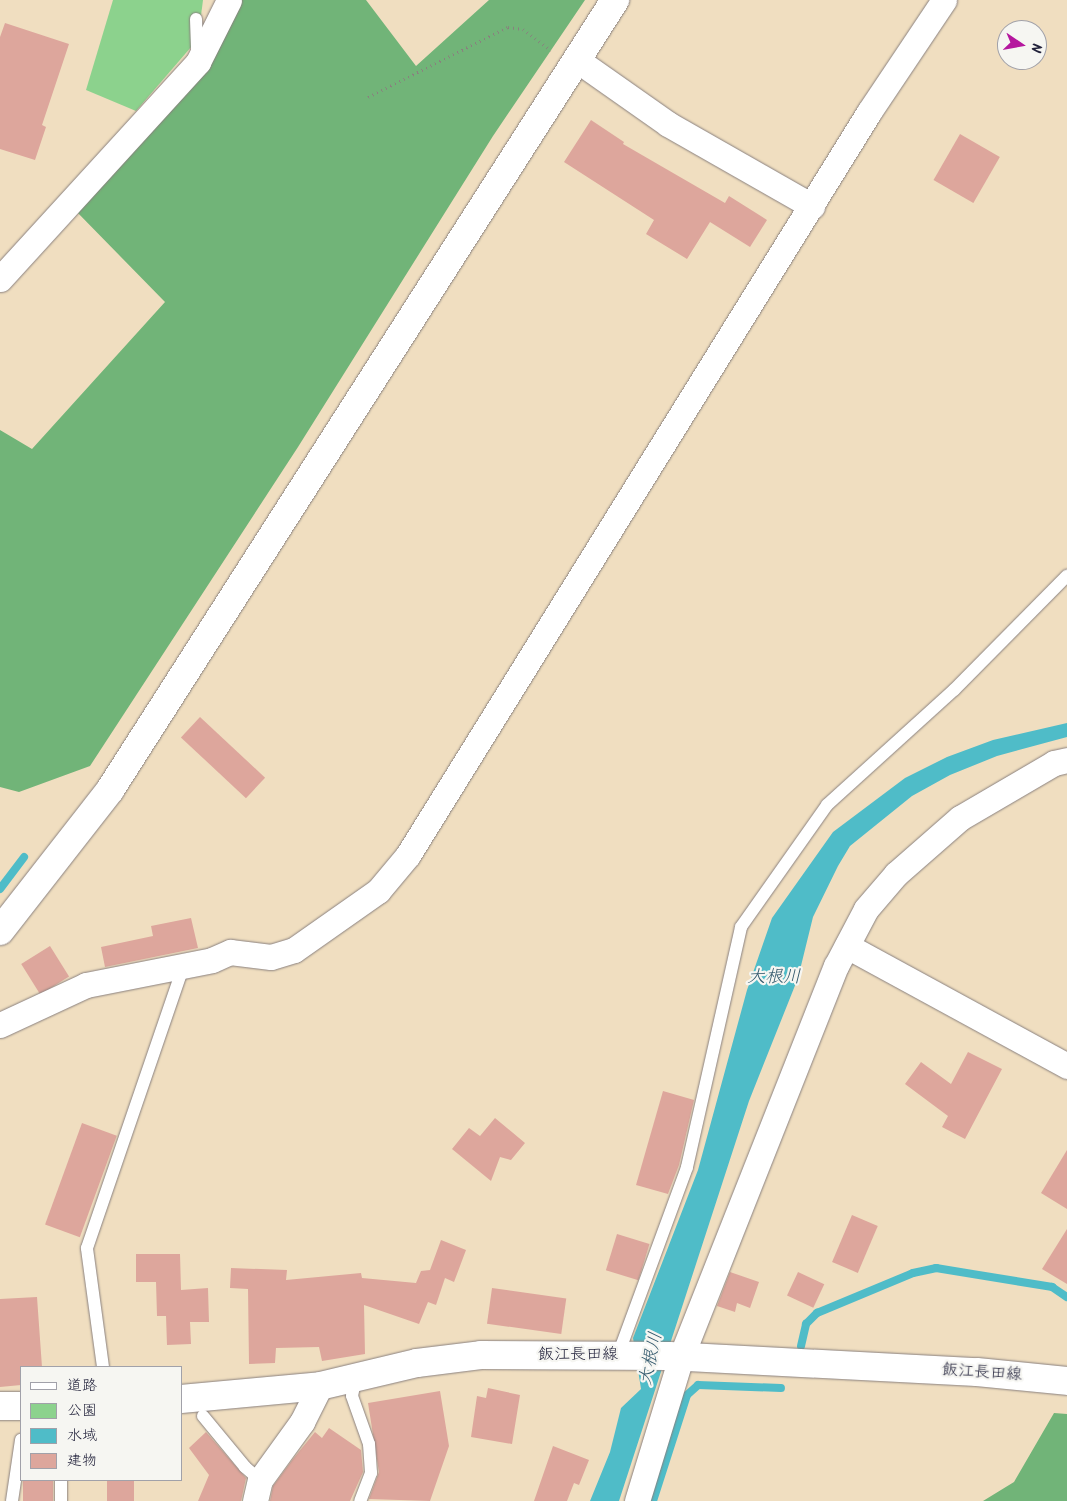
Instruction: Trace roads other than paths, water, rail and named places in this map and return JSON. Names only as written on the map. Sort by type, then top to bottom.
[{"type":"street","points":[[0,279],[198,62],[229,0]]},
{"type":"street","points":[[0,931],[110,790],[567,58],[616,0]]},
{"type":"street","points":[[0,1025],[86,985],[184,965],[230,952],[271,957],[294,950],[378,891],[408,854],[869,112],[944,0]]},
{"type":"street","points":[[567,58],[668,124],[812,206]]},
{"type":"street","points":[[637,1501],[675,1357],[847,946],[866,910],[896,874],[960,818],[1054,763],[1067,760]]},
{"type":"street","points":[[847,946],[1067,1066]]},
{"type":"street","name":"飯江長田線","points":[[182,1399],[320,1386],[417,1363],[481,1355],[625,1354],[978,1372],[1067,1381]]},
{"type":"street","points":[[258,1490],[302,1422],[320,1386]]},
{"type":"street","points":[[0,1406],[20,1406]]},
{"type":"lane","points":[[196,19],[198,62]]},
{"type":"lane","points":[[625,1354],[687,1167],[742,926],[827,805],[954,690],[1067,576]]},
{"type":"lane","points":[[103,1366],[87,1248],[184,965]]},
{"type":"lane","points":[[356,1377],[352,1396],[369,1444],[371,1473],[360,1501]]},
{"type":"lane","points":[[202,1416],[245,1466],[258,1490]]},
{"type":"lane","points":[[12,1501],[20,1447]]},
{"type":"lane","points":[[61,1481],[61,1501]]},
{"type":"water","name":"大根川","points":[[1067,723],[1067,737],[997,756],[950,775],[912,796],[850,846],[813,917],[798,978],[749,1101],[619,1501],[590,1501],[610,1452],[621,1408],[641,1389],[633,1338],[698,1170],[747,990],[772,918],[833,832],[905,778],[947,757],[993,740]]},
{"type":"waterway","points":[[0,889],[24,857]]},
{"type":"waterway","points":[[801,1346],[806,1324],[817,1313],[913,1273],[936,1268],[1052,1287],[1067,1297]]},
{"type":"waterway","points":[[653,1501],[687,1395],[698,1385],[781,1388]]}]
